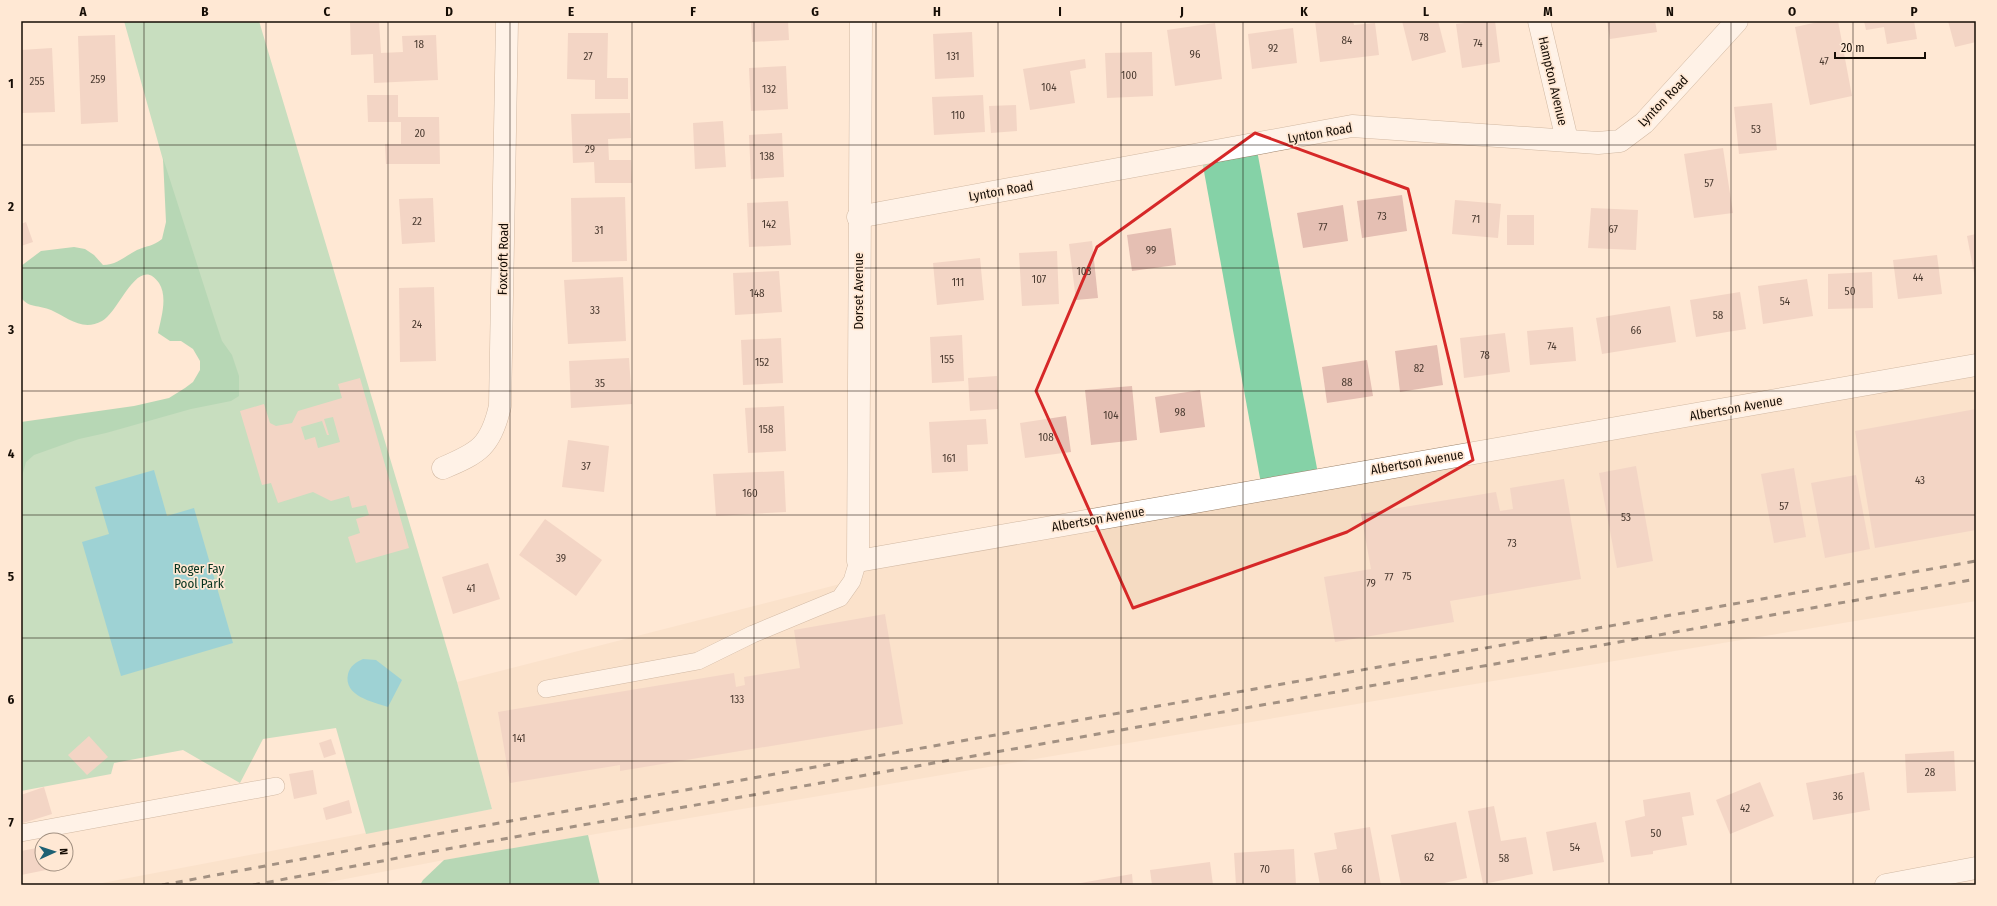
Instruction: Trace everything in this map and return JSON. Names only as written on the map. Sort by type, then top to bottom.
[{"type":"street","name":"Foxcroft Road","points":[[443,468],[469,458],[480,449],[488,440],[496,423],[500,406],[507,21]]},
{"type":"street","name":"Dorset Avenue","points":[[858,561],[858,217],[861,21]]},
{"type":"street","name":"Hampton Avenue","points":[[1539,21],[1567,140]]},
{"type":"street","name":"Lynton Road","points":[[858,217],[1352,126],[1598,143],[1620,141],[1644,123],[1737,21]]},
{"type":"street","name":"Albertson Avenue","points":[[858,561],[1976,365]]},
{"type":"street","points":[[1886,885],[1976,868]]},
{"type":"lane","points":[[546,689],[698,661],[753,634],[840,598],[852,581],[858,561]]},
{"type":"lane","points":[[21,832],[276,786]]},
{"type":"highlighted area","points":[[1255,133],[1408,189],[1473,460],[1347,532],[1133,608],[1036,391],[1097,247]]},
{"type":"shaded area","points":[[1976,363],[1976,601],[1433,691],[444,860],[314,885],[92,885],[492,809],[457,682],[852,581],[858,561]]},
{"type":"green space","name":"Roger Fay Pool Park","points":[[124,21],[259,21],[457,682],[492,809],[366,834],[336,728],[263,739],[240,783],[183,750],[114,763],[111,774],[21,791],[21,423],[229,395]]},
{"type":"green space","points":[[1256,145],[1319,479],[1262,489],[1201,155]]},
{"type":"green space","points":[[163,158],[222,341],[232,355],[239,376],[239,396],[231,401],[191,409],[79,439],[34,455],[26,462],[21,480],[21,422],[134,406],[169,398],[193,382],[200,370],[200,361],[193,349],[181,341],[170,341],[158,333],[163,308],[163,295],[159,283],[151,276],[144,275],[136,279],[109,315],[102,321],[95,324],[88,325],[75,322],[47,308],[30,305],[21,297],[21,266],[41,251],[74,247],[85,249],[94,255],[103,265],[108,265],[117,262],[137,250],[153,245],[162,239],[166,222]]},
{"type":"green space","points":[[588,835],[600,885],[420,885],[423,880],[444,860]]},
{"type":"water","points":[[154,470],[167,516],[194,508],[233,643],[121,676],[82,542],[109,534],[95,487]]},
{"type":"water","points":[[363,659],[376,660],[402,680],[388,707],[360,697],[350,688],[348,682],[349,671],[358,661]]},
{"type":"building","points":[[350,21],[379,21],[381,53],[403,52],[402,36],[436,35],[438,80],[374,83],[373,54],[351,55]]},
{"type":"building","points":[[751,21],[788,21],[789,40],[752,42]]},
{"type":"building","points":[[1315,21],[1353,21],[1354,25],[1375,23],[1379,55],[1320,62]]},
{"type":"building","points":[[1402,21],[1438,21],[1446,52],[1412,61]]},
{"type":"building","points":[[1495,21],[1500,62],[1462,68],[1456,24]]},
{"type":"building","points":[[1607,21],[1655,21],[1657,32],[1610,39]]},
{"type":"building","points":[[1823,21],[1838,21],[1852,96],[1810,105],[1795,27]]},
{"type":"building","points":[[1864,21],[1914,21],[1917,39],[1887,44],[1884,27],[1866,30]]},
{"type":"building","points":[[1948,21],[1976,21],[1976,42],[1955,47]]},
{"type":"building","points":[[1215,23],[1222,79],[1175,86],[1167,30]]},
{"type":"building","points":[[1293,28],[1297,63],[1252,69],[1248,34]]},
{"type":"building","points":[[972,32],[974,77],[935,79],[933,34]]},
{"type":"building","points":[[568,33],[608,33],[607,78],[628,78],[628,99],[595,99],[595,80],[567,79]]},
{"type":"building","points":[[115,35],[118,122],[81,124],[78,36]]},
{"type":"building","points":[[52,48],[55,112],[21,113],[21,50]]},
{"type":"building","points":[[1152,52],[1153,96],[1107,98],[1105,53]]},
{"type":"building","points":[[1085,59],[1086,68],[1070,71],[1075,103],[1030,110],[1023,69]]},
{"type":"building","points":[[786,66],[788,109],[751,111],[749,68]]},
{"type":"building","points":[[367,95],[398,95],[398,117],[439,117],[440,164],[386,164],[385,144],[401,144],[401,122],[368,122]]},
{"type":"building","points":[[983,95],[985,132],[934,135],[932,97]]},
{"type":"building","points":[[1772,103],[1777,150],[1739,154],[1734,107]]},
{"type":"building","points":[[1016,105],[1017,131],[991,133],[989,106]]},
{"type":"building","points":[[630,113],[631,138],[608,139],[609,160],[631,160],[632,183],[595,183],[594,162],[573,163],[571,114]]},
{"type":"building","points":[[723,121],[726,167],[695,169],[693,123]]},
{"type":"building","points":[[782,133],[784,177],[751,179],[749,135]]},
{"type":"building","points":[[1723,148],[1733,213],[1694,218],[1684,154]]},
{"type":"building","points":[[1402,195],[1407,231],[1362,238],[1357,201]]},
{"type":"building","points":[[625,197],[627,261],[572,262],[571,198]]},
{"type":"building","points":[[433,198],[435,242],[402,244],[399,199]]},
{"type":"building","points":[[1455,200],[1501,204],[1498,238],[1452,234]]},
{"type":"building","points":[[788,201],[791,245],[749,247],[747,203]]},
{"type":"building","points":[[1343,205],[1348,241],[1303,248],[1297,213]]},
{"type":"building","points":[[1591,208],[1638,210],[1636,250],[1588,248]]},
{"type":"building","points":[[1507,215],[1534,215],[1534,245],[1507,245]]},
{"type":"building","points":[[26,222],[33,242],[21,246],[21,224]]},
{"type":"building","points":[[1171,228],[1176,265],[1132,271],[1127,235]]},
{"type":"building","points":[[1976,234],[1976,278],[1975,278],[1967,236]]},
{"type":"building","points":[[1092,241],[1098,298],[1076,300],[1069,244]]},
{"type":"building","points":[[1057,251],[1059,304],[1022,306],[1019,253]]},
{"type":"building","points":[[1937,255],[1942,294],[1898,299],[1893,260]]},
{"type":"building","points":[[980,258],[984,300],[937,305],[933,263]]},
{"type":"building","points":[[779,271],[782,312],[735,315],[733,273]]},
{"type":"building","points":[[1872,272],[1873,308],[1828,309],[1828,274]]},
{"type":"building","points":[[623,277],[626,341],[568,344],[564,280]]},
{"type":"building","points":[[1807,279],[1813,316],[1763,324],[1758,286]]},
{"type":"building","points":[[434,287],[436,361],[400,362],[399,288]]},
{"type":"building","points":[[1740,292],[1746,329],[1696,337],[1690,300]]},
{"type":"building","points":[[1670,306],[1676,342],[1602,354],[1596,318]]},
{"type":"building","points":[[1573,327],[1576,361],[1530,365],[1527,331]]},
{"type":"building","points":[[1505,333],[1510,372],[1464,378],[1460,338]]},
{"type":"building","points":[[962,335],[964,381],[932,383],[930,337]]},
{"type":"building","points":[[781,338],[783,383],[743,385],[741,340]]},
{"type":"building","points":[[1437,345],[1443,385],[1400,392],[1395,351]]},
{"type":"building","points":[[629,358],[632,404],[571,408],[569,361]]},
{"type":"building","points":[[1367,360],[1373,396],[1327,403],[1322,367]]},
{"type":"building","points":[[997,376],[998,409],[970,411],[968,378]]},
{"type":"building","points":[[360,378],[409,548],[356,563],[348,537],[360,533],[356,519],[369,515],[366,505],[352,508],[349,496],[331,501],[313,492],[278,503],[271,483],[262,485],[240,411],[264,404],[270,423],[276,426],[292,423],[298,411],[342,398],[338,384]],"holes":[[[333,417],[340,442],[318,448],[315,437],[305,440],[301,427],[322,421],[327,435],[329,435],[324,419]]]},
{"type":"building","points":[[1132,386],[1137,440],[1091,445],[1085,390]]},
{"type":"building","points":[[1200,390],[1205,427],[1160,433],[1155,397]]},
{"type":"building","points":[[784,406],[786,451],[748,453],[745,408]]},
{"type":"building","points":[[1976,409],[1976,530],[1875,548],[1855,431]]},
{"type":"building","points":[[1066,416],[1071,452],[1025,458],[1020,423]]},
{"type":"building","points":[[986,419],[988,444],[967,445],[968,471],[932,473],[929,422]]},
{"type":"building","points":[[568,440],[609,446],[604,492],[562,487]]},
{"type":"building","points":[[1636,466],[1653,561],[1617,568],[1599,473]]},
{"type":"building","points":[[1794,468],[1806,537],[1774,543],[1761,474]]},
{"type":"building","points":[[784,471],[786,512],[716,516],[713,474]]},
{"type":"building","points":[[1856,475],[1870,549],[1825,558],[1811,483]]},
{"type":"building","points":[[1564,479],[1581,579],[1450,601],[1454,622],[1335,642],[1324,577],[1371,569],[1361,514],[1496,492],[1500,511],[1513,509],[1510,488]]},
{"type":"building","points":[[545,519],[602,560],[576,596],[519,555]]},
{"type":"building","points":[[488,563],[500,599],[453,614],[442,577]]},
{"type":"building","points":[[885,614],[903,724],[620,771],[620,765],[510,783],[498,712],[734,673],[736,687],[745,685],[744,677],[800,668],[794,630]]},
{"type":"building","points":[[89,736],[108,757],[87,775],[68,755]]},
{"type":"building","points":[[331,739],[336,754],[324,758],[319,743]]},
{"type":"building","points":[[1954,751],[1956,791],[1907,793],[1905,754]]},
{"type":"building","points":[[313,770],[317,794],[294,799],[289,774]]},
{"type":"building","points":[[1864,772],[1870,810],[1813,820],[1806,783]]},
{"type":"building","points":[[1760,782],[1774,816],[1730,834],[1716,800]]},
{"type":"building","points":[[44,787],[52,814],[23,823],[21,818],[21,795]]},
{"type":"building","points":[[1690,792],[1694,815],[1682,817],[1687,845],[1653,851],[1653,854],[1631,857],[1625,821],[1645,816],[1643,800]]},
{"type":"building","points":[[349,800],[352,813],[326,820],[323,808]]},
{"type":"building","points":[[1494,806],[1501,841],[1526,837],[1533,874],[1483,884],[1468,811]]},
{"type":"building","points":[[1456,822],[1467,878],[1435,885],[1401,885],[1391,835]]},
{"type":"building","points":[[1596,822],[1604,862],[1553,871],[1546,832]]},
{"type":"building","points":[[1370,827],[1381,885],[1320,885],[1314,853],[1337,849],[1334,833]]},
{"type":"building","points":[[34,849],[34,872],[36,872],[21,875],[21,851]]},
{"type":"building","points":[[1294,849],[1296,885],[1236,885],[1234,853]]},
{"type":"building","points":[[1210,862],[1213,885],[1152,885],[1150,870]]},
{"type":"building","points":[[1132,874],[1133,885],[1075,885],[1075,884]]},
{"type":"railway","points":[[162,885],[454,831],[1976,561]]},
{"type":"railway","points":[[253,885],[441,850],[1976,579]]}]
